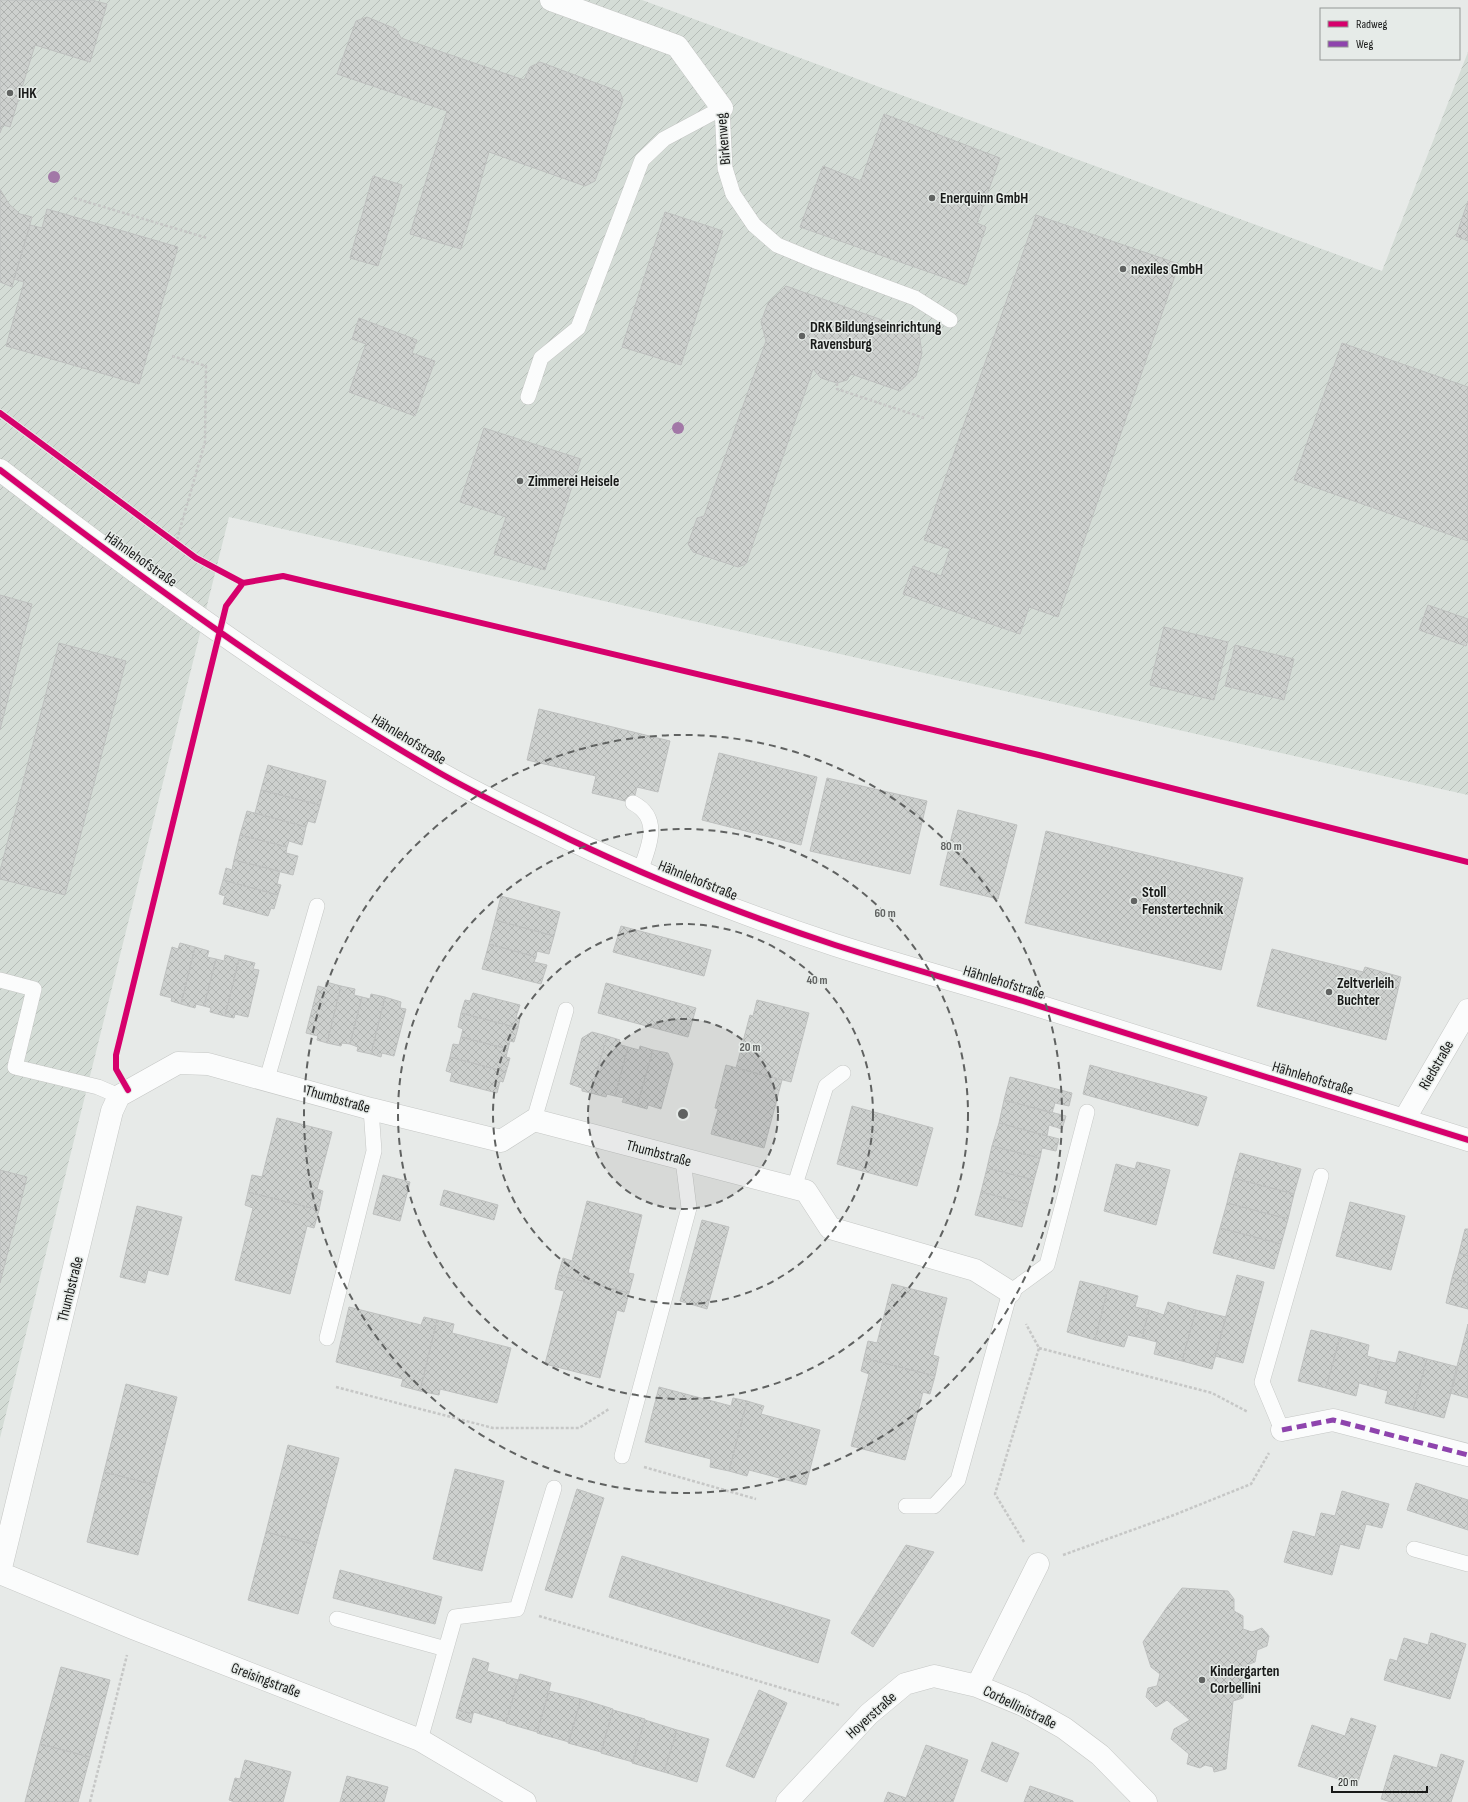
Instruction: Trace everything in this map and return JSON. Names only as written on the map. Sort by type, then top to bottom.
[{"type":"street","name":"Birkenweg","points":[[551,0],[677,46],[722,108]]},
{"type":"street","name":"Hähnlehofstraße","points":[[0,470],[95,542],[214,627],[324,702],[440,773],[572,840],[640,871],[736,909],[833,944],[1468,1140]]},
{"type":"street","name":"Riedstraße","points":[[1404,1120],[1468,1010]]},
{"type":"street","name":"Thumbstraße","points":[[0,1572],[112,1111],[119,1096],[178,1063],[208,1064],[267,1079],[371,1109],[501,1141],[534,1120],[806,1191],[830,1228],[975,1270],[1010,1292]]},
{"type":"street","points":[[1282,1430],[1333,1420],[1468,1455]]},
{"type":"street","name":"Corbellinistraße","points":[[1038,1564],[977,1686],[1023,1705],[1064,1728],[1100,1755],[1146,1802]]},
{"type":"street","name":"Greisingstraße","points":[[0,1572],[134,1628],[420,1740],[525,1802]]},
{"type":"street","name":"Hoyerstraße","points":[[787,1802],[869,1714],[905,1684],[934,1676],[977,1686]]},
{"type":"lane","name":"Birkenweg","points":[[722,108],[725,168],[733,194],[754,225],[777,245],[915,298],[950,320]]},
{"type":"lane","points":[[528,397],[541,358],[578,328],[642,160],[664,139],[722,108]]},
{"type":"lane","points":[[633,803],[645,814],[652,830],[648,850],[640,871]]},
{"type":"lane","points":[[267,1079],[317,906]]},
{"type":"lane","points":[[0,980],[34,989],[15,1067],[98,1087],[119,1096]]},
{"type":"lane","points":[[534,1120],[566,1010]]},
{"type":"lane","points":[[794,1188],[826,1086],[843,1073]]},
{"type":"lane","points":[[328,1338],[374,1151],[371,1109]]},
{"type":"lane","points":[[906,1506],[934,1506],[958,1480],[1010,1292],[1047,1265],[1087,1112]]},
{"type":"lane","points":[[622,1456],[689,1208],[683,1160]]},
{"type":"lane","points":[[1282,1430],[1262,1382],[1321,1176]]},
{"type":"lane","points":[[420,1740],[455,1617],[517,1609],[554,1488]]},
{"type":"lane","points":[[1414,1549],[1468,1564]]},
{"type":"lane","points":[[337,1619],[446,1649]]},
{"type":"path","points":[[74,198],[207,238]]},
{"type":"path","points":[[172,356],[206,366],[205,442],[176,543]]},
{"type":"path","points":[[837,383],[837,389],[924,418]]},
{"type":"path","points":[[1010,1292],[1039,1348],[995,1494],[1038,1564],[1174,1515],[1251,1484],[1282,1430],[1212,1393],[1039,1348]]},
{"type":"path","points":[[336,1387],[493,1428],[579,1428],[618,1403],[637,1400]]},
{"type":"path","points":[[622,1456],[638,1466],[756,1499]]},
{"type":"path","points":[[517,1609],[869,1714]]},
{"type":"path","points":[[90,1802],[134,1628]]},
{"type":"shaded area","points":[[0,0],[642,0],[1382,271],[1468,52],[1468,795],[229,517],[0,1438]]},
{"type":"building","name":"IHK","points":[[0,0],[92,0],[107,4],[90,62],[35,45],[10,127],[3,125],[0,133]]},
{"type":"building","points":[[367,17],[396,29],[401,38],[524,80],[530,67],[540,62],[620,92],[623,100],[595,181],[585,186],[489,152],[461,249],[410,234],[447,111],[337,74],[356,21]]},
{"type":"building","points":[[884,114],[1000,158],[977,223],[986,227],[966,285],[800,227],[823,166],[861,181]]},
{"type":"building","points":[[373,176],[402,185],[378,266],[350,258]]},
{"type":"building","points":[[0,189],[9,204],[20,214],[32,217],[12,287],[0,282]]},
{"type":"building","points":[[1468,201],[1468,241],[1456,236]]},
{"type":"building","points":[[47,209],[178,247],[139,384],[6,346],[24,282],[14,279],[30,225],[42,228]]},
{"type":"building","points":[[665,212],[723,231],[681,365],[622,347]]},
{"type":"building","points":[[1036,215],[1179,264],[1058,617],[1029,607],[1020,634],[903,594],[913,566],[941,576],[950,549],[924,540]]},
{"type":"building","points":[[786,286],[919,333],[922,353],[916,376],[900,391],[851,374],[847,380],[837,383],[821,378],[813,369],[746,564],[738,567],[693,552],[688,544],[697,518],[704,516],[766,341],[761,322],[768,303]]},
{"type":"building","points":[[359,318],[417,340],[412,353],[435,361],[415,416],[349,392],[366,344],[352,339]]},
{"type":"building","points":[[1342,343],[1468,387],[1468,541],[1294,480]]},
{"type":"building","name":"Zimmerei Heisele","points":[[484,428],[581,459],[545,570],[494,554],[506,517],[460,502]]},
{"type":"building","points":[[0,595],[32,604],[0,730]]},
{"type":"building","points":[[1428,605],[1468,619],[1468,640],[1466,646],[1419,630]]},
{"type":"building","points":[[1164,627],[1228,642],[1214,700],[1150,685]]},
{"type":"building","points":[[59,643],[126,661],[65,895],[0,879],[0,871]]},
{"type":"building","points":[[1235,645],[1294,659],[1284,700],[1225,686]]},
{"type":"building","points":[[539,709],[670,741],[658,792],[637,787],[633,803],[592,793],[596,776],[527,760]]},
{"type":"building","points":[[719,753],[817,777],[801,845],[702,820]]},
{"type":"building","points":[[268,765],[326,781],[320,805],[261,790]]},
{"type":"building","points":[[827,778],[927,801],[910,874],[810,851]]},
{"type":"building","points":[[261,790],[320,805],[315,823],[308,821],[306,827],[255,813]]},
{"type":"building","points":[[958,810],[1017,825],[998,899],[940,885]]},
{"type":"building","points":[[247,811],[306,827],[302,845],[289,841],[287,847],[240,835]]},
{"type":"building","name":"Stoll Fenstertechnik","points":[[1046,831],[1243,878],[1221,970],[1025,923]]},
{"type":"building","points":[[240,835],[287,847],[286,853],[298,856],[293,875],[234,860]]},
{"type":"building","points":[[234,860],[280,871],[277,884],[281,885],[278,895],[223,880],[226,868],[232,870]]},
{"type":"building","points":[[223,880],[278,895],[274,909],[271,908],[268,916],[223,904],[225,896],[219,894]]},
{"type":"building","points":[[501,896],[560,912],[554,936],[495,920]]},
{"type":"building","points":[[495,920],[554,936],[549,954],[537,951],[536,957],[489,944]]},
{"type":"building","points":[[621,926],[711,950],[704,976],[613,952]]},
{"type":"building","points":[[180,943],[195,947],[181,1004],[171,1001],[172,998],[160,995],[172,947],[178,949]]},
{"type":"building","points":[[489,944],[536,957],[534,962],[547,965],[541,984],[482,969]]},
{"type":"building","points":[[195,947],[209,951],[207,957],[216,959],[204,1006],[196,1004],[195,1008],[181,1004]]},
{"type":"building","name":"Zeltverleih Buchter","points":[[1272,949],[1363,972],[1365,967],[1401,977],[1386,1040],[1257,1006]]},
{"type":"building","points":[[225,955],[239,959],[225,1016],[210,1012],[211,1008],[204,1006],[216,959],[224,961]]},
{"type":"building","points":[[239,959],[255,963],[253,969],[259,970],[248,1017],[235,1014],[234,1018],[225,1016]]},
{"type":"building","points":[[326,982],[341,986],[327,1043],[317,1040],[318,1036],[306,1033],[318,986],[325,988]]},
{"type":"building","points":[[606,983],[696,1008],[688,1037],[598,1013]]},
{"type":"building","points":[[341,986],[355,989],[354,995],[362,997],[350,1044],[342,1043],[341,1046],[327,1043]]},
{"type":"building","points":[[473,993],[520,1005],[516,1017],[520,1018],[518,1028],[461,1013],[465,1000],[470,1001]]},
{"type":"building","points":[[371,994],[385,997],[371,1054],[357,1051],[358,1047],[350,1044],[362,997],[370,999]]},
{"type":"building","points":[[385,997],[401,1002],[400,1008],[406,1009],[394,1056],[382,1053],[381,1057],[371,1054]]},
{"type":"building","points":[[757,1000],[809,1013],[791,1082],[736,1068],[750,1015],[753,1016]]},
{"type":"building","points":[[461,1013],[518,1028],[514,1042],[510,1041],[508,1049],[461,1037],[463,1029],[458,1027]]},
{"type":"building","points":[[592,1032],[607,1036],[591,1093],[582,1091],[582,1088],[570,1084],[582,1038]]},
{"type":"building","points":[[607,1036],[620,1040],[618,1044],[628,1047],[615,1096],[607,1094],[606,1097],[591,1093]]},
{"type":"building","points":[[461,1037],[508,1049],[506,1057],[510,1058],[506,1072],[450,1057],[453,1044],[459,1045]]},
{"type":"building","points":[[640,1046],[653,1050],[637,1106],[622,1102],[624,1098],[615,1096],[628,1047],[639,1050]]},
{"type":"building","points":[[653,1050],[668,1053],[673,1064],[661,1109],[648,1105],[647,1109],[637,1106]]},
{"type":"building","points":[[450,1057],[506,1072],[503,1082],[500,1081],[497,1093],[450,1081],[452,1073],[446,1071]]},
{"type":"building","points":[[726,1065],[782,1080],[764,1148],[711,1134],[718,1109],[715,1108]]},
{"type":"building","points":[[1090,1065],[1207,1097],[1198,1126],[1083,1094]]},
{"type":"building","points":[[1010,1077],[1072,1093],[1069,1106],[1055,1103],[1052,1113],[1004,1100]]},
{"type":"building","points":[[1004,1100],[1066,1116],[1062,1129],[1049,1125],[1047,1136],[999,1123]]},
{"type":"building","points":[[852,1106],[933,1128],[917,1186],[837,1164]]},
{"type":"building","points":[[277,1118],[332,1132],[317,1189],[323,1191],[319,1210],[248,1192],[252,1175],[262,1177]]},
{"type":"building","points":[[999,1123],[1059,1139],[1056,1151],[1042,1148],[1040,1158],[992,1146]]},
{"type":"building","points":[[992,1146],[1040,1158],[1034,1180],[987,1168]]},
{"type":"building","points":[[1240,1153],[1301,1169],[1294,1194],[1233,1178]]},
{"type":"building","points":[[1137,1162],[1170,1170],[1156,1225],[1104,1211],[1116,1164],[1135,1169]]},
{"type":"building","points":[[987,1168],[1034,1180],[1028,1204],[981,1192]]},
{"type":"building","points":[[0,1170],[27,1177],[0,1283]]},
{"type":"building","points":[[383,1175],[410,1182],[400,1221],[373,1214]]},
{"type":"building","points":[[1233,1178],[1294,1194],[1288,1219],[1227,1203]]},
{"type":"building","points":[[444,1190],[498,1205],[494,1220],[440,1205]]},
{"type":"building","points":[[248,1192],[319,1210],[314,1228],[307,1226],[290,1294],[235,1280],[253,1208],[245,1205]]},
{"type":"building","points":[[981,1192],[1028,1204],[1022,1227],[975,1215]]},
{"type":"building","points":[[587,1201],[642,1215],[628,1273],[634,1274],[629,1293],[558,1275],[563,1258],[572,1261]]},
{"type":"building","points":[[1350,1202],[1405,1216],[1391,1270],[1336,1256]]},
{"type":"building","points":[[1227,1203],[1288,1219],[1281,1244],[1220,1228]]},
{"type":"building","points":[[137,1206],[182,1217],[168,1275],[148,1270],[145,1283],[120,1277]]},
{"type":"building","points":[[702,1220],[729,1227],[707,1309],[680,1301]]},
{"type":"building","points":[[1220,1228],[1281,1244],[1274,1269],[1213,1253]]},
{"type":"building","points":[[1465,1229],[1468,1229],[1468,1256],[1459,1253]]},
{"type":"building","points":[[1459,1253],[1468,1256],[1468,1283],[1452,1278]]},
{"type":"building","points":[[558,1275],[629,1293],[624,1312],[617,1310],[600,1378],[545,1364],[564,1291],[555,1289]]},
{"type":"building","points":[[1237,1275],[1264,1282],[1243,1363],[1215,1356]]},
{"type":"building","points":[[1452,1278],[1468,1283],[1468,1309],[1446,1303]]},
{"type":"building","points":[[1080,1281],[1108,1288],[1095,1340],[1067,1332]]},
{"type":"building","points":[[892,1284],[947,1298],[933,1355],[939,1357],[935,1376],[864,1358],[868,1341],[877,1343]]},
{"type":"building","points":[[1108,1288],[1138,1296],[1135,1307],[1149,1310],[1142,1338],[1128,1335],[1124,1347],[1095,1340]]},
{"type":"building","points":[[1168,1302],[1196,1310],[1182,1361],[1154,1354],[1157,1342],[1142,1338],[1149,1310],[1164,1315]]},
{"type":"building","points":[[349,1307],[421,1325],[424,1317],[437,1320],[420,1391],[401,1386],[403,1379],[336,1362]]},
{"type":"building","points":[[1196,1310],[1226,1317],[1212,1369],[1182,1361]]},
{"type":"building","points":[[437,1320],[454,1324],[452,1333],[511,1348],[497,1403],[440,1389],[439,1395],[420,1391]]},
{"type":"building","points":[[1468,1324],[1468,1398],[1450,1393]]},
{"type":"building","points":[[1311,1330],[1340,1337],[1326,1388],[1298,1381]]},
{"type":"building","points":[[1340,1337],[1369,1345],[1367,1356],[1381,1360],[1374,1387],[1359,1383],[1356,1396],[1326,1388]]},
{"type":"building","points":[[1399,1351],[1427,1359],[1413,1410],[1385,1403],[1388,1391],[1374,1387],[1381,1360],[1396,1363]]},
{"type":"building","points":[[864,1358],[935,1376],[930,1394],[923,1392],[905,1460],[851,1446],[869,1374],[861,1371]]},
{"type":"building","points":[[1427,1359],[1458,1367],[1444,1418],[1413,1410]]},
{"type":"building","points":[[126,1384],[177,1397],[155,1485],[104,1472]]},
{"type":"building","points":[[659,1387],[731,1406],[733,1398],[747,1401],[729,1471],[710,1467],[711,1459],[645,1442]]},
{"type":"building","points":[[747,1401],[764,1406],[761,1414],[820,1430],[806,1485],[749,1470],[747,1476],[729,1471]]},
{"type":"building","points":[[288,1445],[339,1458],[316,1545],[266,1532]]},
{"type":"building","points":[[455,1469],[504,1481],[482,1571],[433,1559]]},
{"type":"building","points":[[104,1472],[155,1485],[138,1555],[87,1542]]},
{"type":"building","points":[[1416,1483],[1468,1500],[1468,1530],[1407,1510]]},
{"type":"building","points":[[577,1489],[604,1498],[572,1598],[545,1590]]},
{"type":"building","points":[[1342,1491],[1389,1504],[1382,1528],[1366,1524],[1359,1549],[1340,1544],[1332,1575],[1284,1562],[1293,1531],[1315,1537],[1321,1513],[1335,1516]]},
{"type":"building","points":[[266,1532],[316,1545],[298,1614],[248,1600]]},
{"type":"building","points":[[906,1545],[934,1552],[873,1647],[851,1633]]},
{"type":"building","points":[[622,1556],[830,1620],[818,1663],[609,1597]]},
{"type":"building","points":[[340,1570],[442,1597],[435,1624],[333,1598]]},
{"type":"building","name":"Kindergarten Corbellini","points":[[1182,1588],[1228,1591],[1234,1599],[1234,1611],[1243,1616],[1243,1629],[1252,1632],[1262,1628],[1269,1636],[1267,1646],[1257,1650],[1255,1662],[1247,1665],[1243,1698],[1233,1701],[1226,1769],[1214,1772],[1213,1767],[1205,1765],[1200,1768],[1187,1764],[1189,1754],[1171,1739],[1174,1729],[1190,1720],[1167,1700],[1156,1707],[1146,1697],[1148,1688],[1157,1686],[1160,1674],[1151,1667],[1143,1642]]},
{"type":"building","points":[[1431,1633],[1466,1644],[1450,1699],[1384,1680],[1390,1659],[1397,1661],[1404,1638],[1428,1645]]},
{"type":"building","points":[[473,1658],[489,1663],[487,1671],[518,1680],[506,1722],[474,1712],[473,1714],[458,1710]]},
{"type":"building","points":[[61,1667],[110,1680],[90,1757],[40,1744]]},
{"type":"building","points":[[520,1674],[551,1683],[537,1732],[506,1723]]},
{"type":"building","points":[[759,1690],[787,1703],[754,1778],[726,1766]]},
{"type":"building","points":[[549,1691],[581,1699],[569,1742],[537,1733]]},
{"type":"building","points":[[581,1699],[613,1709],[601,1752],[568,1743]]},
{"type":"building","points":[[458,1710],[473,1714],[471,1723],[456,1718]]},
{"type":"building","points":[[613,1710],[645,1719],[633,1762],[601,1753]]},
{"type":"building","points":[[1351,1718],[1376,1726],[1357,1785],[1298,1766],[1312,1725],[1345,1736]]},
{"type":"building","points":[[645,1720],[677,1730],[664,1772],[632,1763]]},
{"type":"building","points":[[677,1730],[709,1739],[697,1782],[664,1772]]},
{"type":"building","points":[[992,1742],[1019,1753],[1007,1782],[981,1771]]},
{"type":"building","points":[[40,1744],[90,1757],[78,1802],[25,1802]]},
{"type":"building","points":[[926,1745],[968,1760],[953,1802],[884,1802],[888,1792],[906,1798]]},
{"type":"building","points":[[1441,1754],[1464,1761],[1451,1802],[1391,1802],[1381,1799],[1394,1755],[1437,1768]]},
{"type":"building","points":[[245,1760],[291,1772],[283,1802],[235,1802],[229,1800],[235,1778],[240,1779]]},
{"type":"building","points":[[347,1776],[388,1787],[384,1802],[340,1802]]},
{"type":"building","points":[[1030,1786],[1073,1801],[1073,1802],[1024,1802]]},
{"type":"marked path","points":[[1282,1430],[1333,1420],[1468,1455]]},
{"type":"cycle path","points":[[0,413],[196,558],[243,583],[283,576],[1039,755],[1468,862]]},
{"type":"cycle path","points":[[0,470],[106,550],[214,628],[324,702],[454,781],[601,854],[700,896],[767,922],[835,945],[1023,1001],[1468,1140]]},
{"type":"cycle path","points":[[128,1090],[116,1069],[116,1055],[226,606],[243,583]]},
{"type":"place","name":"IHK","points":[[10,93]]},
{"type":"place","name":"Enerquinn GmbH","points":[[932,198]]},
{"type":"place","name":"nexiles GmbH","points":[[1123,269]]},
{"type":"place","name":"DRK Bildungseinrichtung Ravensburg","points":[[802,336]]},
{"type":"place","name":"Zimmerei Heisele","points":[[520,481]]},
{"type":"place","name":"Stoll Fenstertechnik","points":[[1134,901]]},
{"type":"place","name":"Zeltverleih Buchter","points":[[1329,992]]},
{"type":"place","name":"Kindergarten Corbellini","points":[[1202,1680]]}]
